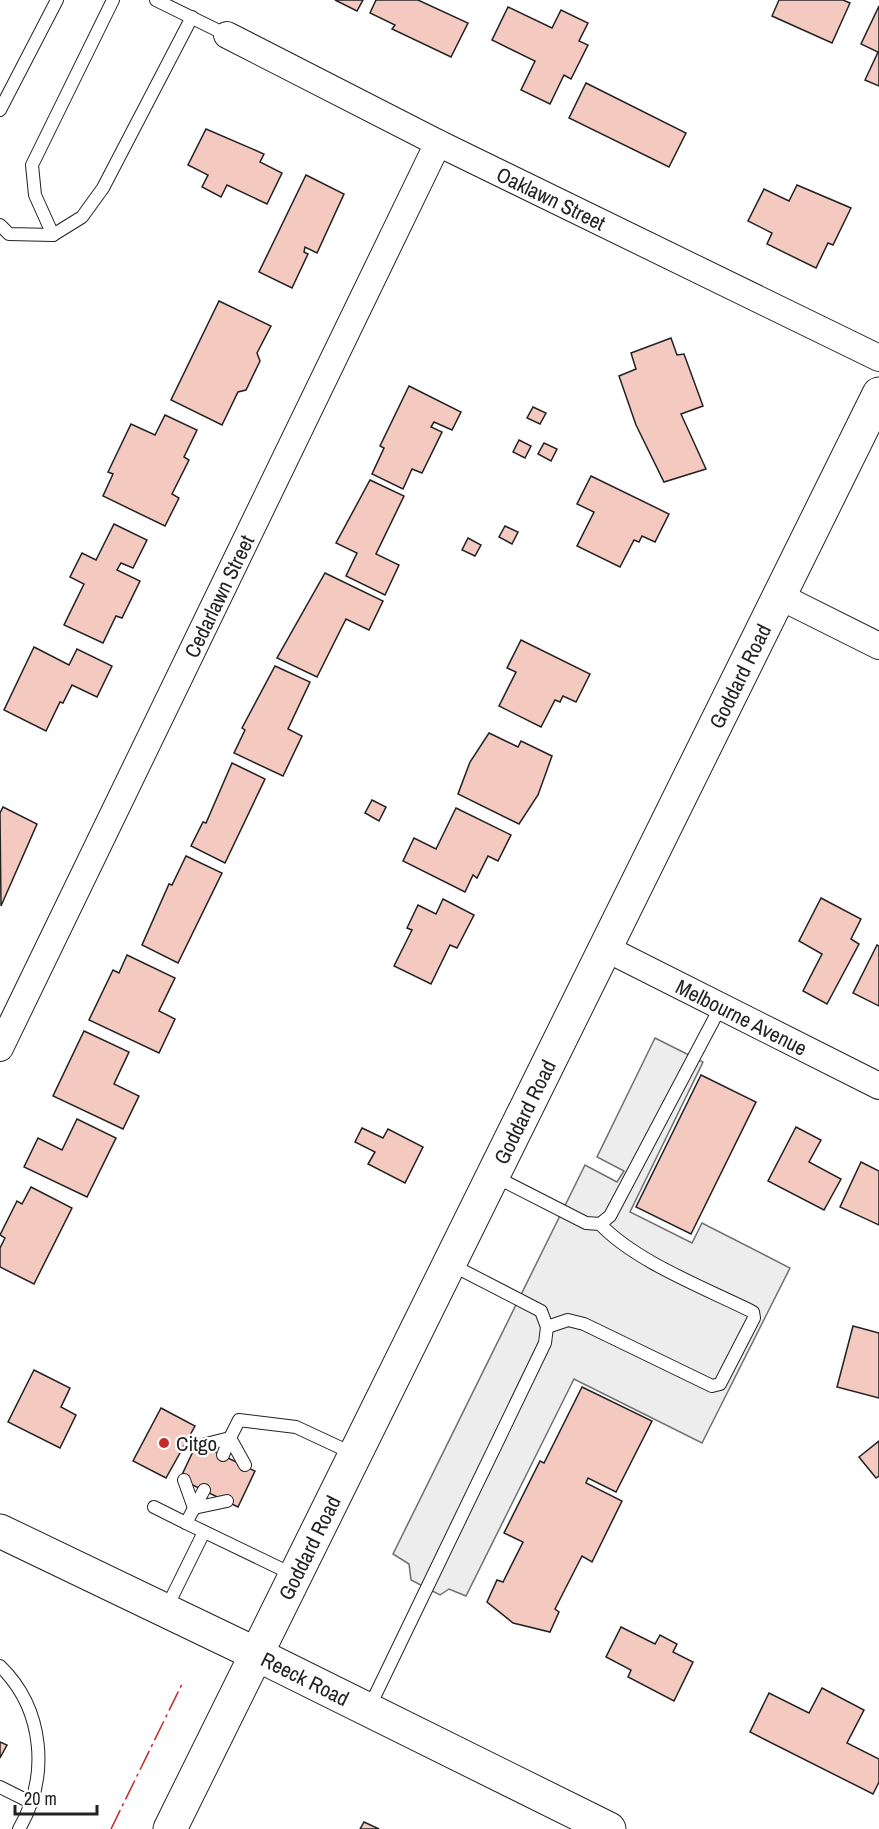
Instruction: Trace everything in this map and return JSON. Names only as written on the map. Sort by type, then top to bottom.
[{"type":"main road","name":"Goddard Road","points":[[170,1829],[879,394]]},
{"type":"main road","name":"Reeck Road","points":[[0,1531],[256,1654],[609,1829]]},
{"type":"street","name":"Oaklawn Street","points":[[227,34],[438,143],[879,358]]},
{"type":"street","name":"Cedarlawn Street","points":[[0,1048],[9,1009],[438,143]]},
{"type":"street","points":[[779,596],[879,646]]},
{"type":"street","name":"Melbourne Avenue","points":[[605,948],[879,1086]]},
{"type":"lane","points":[[0,110],[57,0]]},
{"type":"lane","points":[[53,235],[35,195],[32,165],[112,0]]},
{"type":"lane","points":[[156,0],[227,34]]},
{"type":"lane","points":[[0,225],[9,234],[53,235],[82,217],[103,188],[192,17]]},
{"type":"lane","points":[[493,1175],[586,1223],[600,1224],[610,1216],[721,1006]]},
{"type":"lane","points":[[547,1327],[568,1320],[584,1324],[712,1386],[720,1384],[725,1375],[754,1318],[753,1312],[633,1251],[614,1239],[600,1224]]},
{"type":"lane","points":[[368,1709],[545,1343],[547,1327],[541,1311],[449,1264]]},
{"type":"lane","points":[[223,1455],[239,1420],[296,1427],[355,1455]]},
{"type":"lane","points":[[202,1445],[230,1438]]},
{"type":"lane","points":[[230,1438],[244,1465]]},
{"type":"lane","points":[[184,1480],[194,1508]]},
{"type":"lane","points":[[186,1523],[204,1491]]},
{"type":"lane","points":[[194,1508],[226,1501]]},
{"type":"lane","points":[[154,1507],[295,1576]]},
{"type":"lane","points":[[165,1611],[204,1532]]},
{"type":"lane","points":[[0,1666],[19,1688],[36,1723],[39,1761],[32,1803],[19,1829]]},
{"type":"lane","points":[[0,1787],[32,1803]]},
{"type":"shaded area","points":[[655,1038],[703,1062],[630,1212],[692,1243],[702,1223],[790,1268],[702,1443],[574,1379],[466,1596],[449,1589],[440,1595],[411,1580],[409,1564],[393,1554],[585,1165],[617,1182],[624,1171],[597,1157]]},
{"type":"building","points":[[335,0],[363,0],[357,11]]},
{"type":"building","points":[[376,0],[418,0],[468,23],[451,57],[392,29],[395,25],[370,13]]},
{"type":"building","points":[[779,0],[843,0],[850,3],[832,43],[772,16]]},
{"type":"building","points":[[879,6],[879,86],[865,80],[878,52],[861,44]]},
{"type":"building","points":[[508,7],[552,28],[561,10],[588,23],[579,41],[588,45],[571,79],[564,75],[550,104],[521,90],[535,61],[492,40]]},
{"type":"building","points":[[586,83],[686,133],[669,167],[569,118]]},
{"type":"building","points":[[206,129],[264,154],[260,162],[282,173],[267,204],[227,185],[221,197],[202,187],[208,175],[188,165]]},
{"type":"building","points":[[306,175],[344,194],[317,253],[305,247],[304,252],[308,254],[292,288],[259,272]]},
{"type":"building","points":[[797,185],[851,208],[833,245],[828,243],[816,268],[767,244],[772,233],[748,221],[764,189],[789,201]]},
{"type":"building","points":[[219,301],[271,326],[257,353],[260,361],[246,390],[238,392],[222,425],[171,400]]},
{"type":"building","points":[[671,338],[677,355],[684,354],[703,406],[681,414],[706,469],[664,482],[636,425],[619,376],[636,369],[631,353]]},
{"type":"building","points":[[409,386],[461,412],[452,430],[434,422],[431,427],[442,432],[422,473],[412,469],[403,489],[372,474],[384,448],[380,446]]},
{"type":"building","points":[[533,407],[546,413],[540,424],[527,418]]},
{"type":"building","points":[[165,415],[197,430],[184,457],[189,460],[172,494],[179,498],[165,526],[103,496],[113,474],[108,472],[131,424],[155,435]]},
{"type":"building","points":[[519,440],[531,446],[525,458],[513,452]]},
{"type":"building","points":[[544,443],[557,449],[551,461],[538,454]]},
{"type":"building","points":[[591,476],[669,514],[655,542],[642,536],[639,542],[634,540],[620,567],[577,546],[594,512],[577,504]]},
{"type":"building","points":[[370,480],[404,496],[376,554],[399,565],[385,595],[346,576],[357,553],[336,543]]},
{"type":"building","points":[[114,524],[147,540],[133,568],[121,563],[117,570],[140,581],[122,618],[116,616],[103,643],[64,625],[84,584],[70,577],[82,553],[96,560]]},
{"type":"building","points":[[505,526],[518,532],[512,544],[499,537]]},
{"type":"building","points":[[468,538],[481,545],[475,556],[462,550]]},
{"type":"building","points":[[325,573],[383,601],[369,630],[346,619],[317,677],[277,658]]},
{"type":"building","points":[[521,640],[590,674],[576,702],[563,696],[560,702],[555,700],[541,727],[499,706],[516,672],[507,668]]},
{"type":"building","points":[[34,647],[69,665],[77,649],[112,666],[97,697],[72,685],[63,703],[60,702],[46,731],[4,710]]},
{"type":"building","points":[[275,666],[310,682],[288,729],[302,736],[283,776],[234,753],[245,730],[242,728]]},
{"type":"building","points":[[489,733],[518,747],[521,741],[552,756],[538,795],[519,824],[458,794],[470,762]]},
{"type":"building","points":[[232,763],[265,779],[225,863],[191,846],[203,822],[206,823]]},
{"type":"building","points":[[372,800],[386,807],[379,821],[365,813]]},
{"type":"building","points":[[3,807],[37,824],[1,906],[0,813]]},
{"type":"building","points":[[456,808],[511,835],[498,861],[488,856],[477,878],[473,875],[465,892],[403,861],[414,838],[436,849]]},
{"type":"building","points":[[186,856],[222,873],[178,963],[142,945],[169,884],[172,885]]},
{"type":"building","points":[[821,898],[861,919],[851,939],[859,944],[827,1004],[803,991],[822,954],[799,941]]},
{"type":"building","points":[[443,899],[474,915],[457,948],[450,945],[431,984],[394,966],[412,930],[407,928],[418,905],[436,914]]},
{"type":"building","points":[[877,945],[879,946],[879,1006],[853,993]]},
{"type":"building","points":[[127,955],[175,978],[159,1011],[175,1019],[159,1053],[89,1020],[113,970],[119,973]]},
{"type":"building","points":[[84,1031],[129,1052],[114,1084],[139,1096],[123,1129],[53,1096]]},
{"type":"building","points":[[701,1075],[756,1102],[691,1234],[636,1207]]},
{"type":"building","points":[[77,1119],[116,1138],[87,1197],[24,1167],[38,1138],[62,1150]]},
{"type":"building","points":[[796,1127],[821,1140],[809,1162],[841,1179],[824,1210],[768,1181]]},
{"type":"building","points":[[362,1128],[383,1138],[388,1129],[423,1147],[405,1183],[368,1164],[375,1152],[355,1142]]},
{"type":"building","points":[[861,1162],[879,1171],[879,1225],[840,1207]]},
{"type":"building","points":[[31,1187],[72,1208],[34,1284],[0,1267],[0,1248],[5,1238],[0,1235],[17,1201],[22,1204]]},
{"type":"building","points":[[853,1326],[879,1333],[879,1398],[837,1387]]},
{"type":"building","points":[[34,1370],[70,1388],[61,1407],[76,1415],[60,1448],[8,1422]]},
{"type":"building","points":[[582,1387],[652,1421],[616,1492],[588,1478],[586,1483],[622,1501],[592,1562],[582,1556],[555,1609],[559,1612],[550,1632],[513,1623],[487,1602],[497,1580],[503,1582],[523,1542],[504,1533],[540,1461],[544,1463]]},
{"type":"building","name":"Citgo","points":[[161,1408],[195,1426],[166,1478],[133,1461]]},
{"type":"building","points":[[879,1441],[879,1476],[876,1478],[859,1457]]},
{"type":"building","points":[[197,1443],[255,1471],[238,1507],[180,1479]]},
{"type":"building","points":[[621,1627],[655,1644],[660,1635],[677,1644],[673,1652],[693,1662],[674,1701],[628,1677],[631,1670],[606,1657]]},
{"type":"building","points":[[822,1688],[864,1710],[847,1743],[879,1759],[879,1782],[873,1794],[750,1732],[769,1693],[809,1713]]},
{"type":"building","points":[[0,1742],[7,1745],[0,1758]]},
{"type":"building","points":[[364,1822],[379,1829],[360,1829]]},
{"type":"power","points":[[111,1829],[182,1684]]},
{"type":"place","name":"Citgo","points":[[164,1443]]}]
